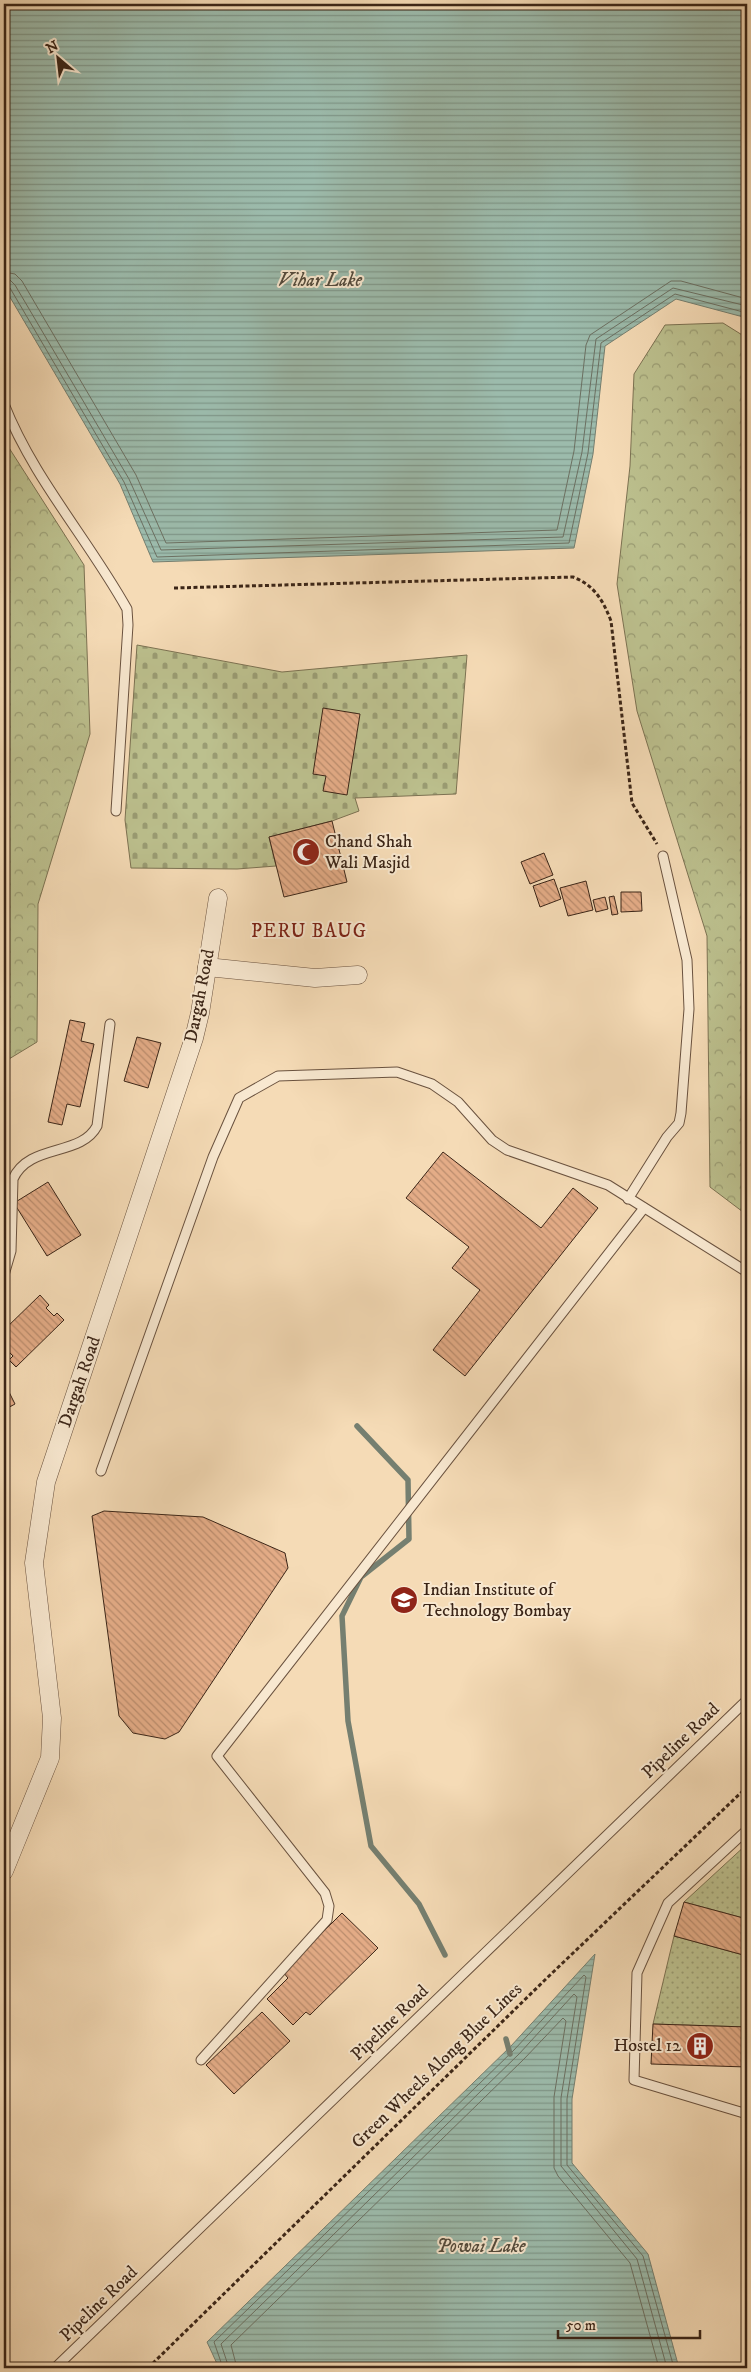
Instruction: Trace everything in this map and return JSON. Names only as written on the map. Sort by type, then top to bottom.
[{"type":"street","name":"Dargah Road","points":[[4,1871],[50,1758],[52,1718],[34,1563],[46,1482],[194,1038],[218,898]]},
{"type":"street","points":[[207,967],[315,978],[358,974]]},
{"type":"lane","points":[[4,404],[14,431],[36,469],[127,609],[128,625],[116,811]]},
{"type":"lane","points":[[628,1199],[667,1137],[679,1123],[681,1113],[689,1008],[687,960],[663,856]]},
{"type":"lane","points":[[4,1275],[11,1251],[13,1179],[17,1169],[28,1161],[53,1150],[79,1142],[92,1135],[97,1126],[110,1024]]},
{"type":"lane","points":[[101,1471],[213,1157],[238,1098],[278,1076],[397,1072],[432,1084],[458,1102],[492,1140],[507,1150],[608,1185],[747,1272]]},
{"type":"lane","points":[[201,2060],[327,1920],[329,1906],[325,1893],[217,1756],[644,1208]]},
{"type":"lane","name":"Pipeline Road","points":[[55,2368],[747,1700]]},
{"type":"lane","points":[[747,1830],[668,1903],[636,1973],[634,2080],[747,2114]]},
{"type":"path","points":[[174,588],[573,577],[587,582],[605,605],[611,621],[632,803],[663,856]]},
{"type":"path","name":"Green Wheels Along Blue Lines","points":[[148,2368],[471,2052],[747,1787]]},
{"type":"green space","points":[[723,323],[747,338],[747,1215],[710,1187],[707,936],[637,711],[617,584],[630,466],[634,374],[665,325]]},
{"type":"green space","points":[[4,440],[84,565],[90,734],[38,904],[37,1042],[4,1062]]},
{"type":"green space","points":[[137,645],[282,672],[467,655],[456,794],[355,798],[359,811],[332,821],[269,837],[276,866],[237,869],[131,868],[125,820]]},
{"type":"green space","points":[[747,1844],[747,1919],[684,1902]]},
{"type":"green space","points":[[674,1936],[747,1956],[747,2027],[653,2024]]},
{"type":"water","name":"Vihar Lake","points":[[4,4],[747,4],[747,318],[676,299],[605,346],[593,454],[574,548],[153,562],[120,484],[4,287]]},
{"type":"water","name":"Powai Lake","points":[[595,1954],[572,2099],[572,2163],[648,2254],[679,2368],[219,2368],[207,2342],[511,2046]]},
{"type":"building","points":[[323,708],[360,714],[347,795],[323,791],[326,776],[313,774]]},
{"type":"building","name":"Chand Shah Wali Masjid","points":[[332,821],[347,882],[284,897],[269,837]]},
{"type":"building","points":[[544,853],[553,875],[530,884],[521,862]]},
{"type":"building","points":[[554,879],[561,899],[540,907],[533,886]]},
{"type":"building","points":[[586,881],[593,910],[568,916],[560,888]]},
{"type":"building","points":[[621,892],[641,892],[642,911],[621,912]]},
{"type":"building","points":[[614,896],[618,914],[612,915],[609,897]]},
{"type":"building","points":[[605,897],[608,909],[596,912],[593,900]]},
{"type":"building","points":[[70,1020],[85,1023],[81,1041],[94,1044],[80,1107],[67,1104],[62,1125],[48,1122]]},
{"type":"building","points":[[137,1037],[161,1043],[148,1088],[124,1081]]},
{"type":"building","points":[[443,1152],[541,1228],[573,1188],[598,1208],[465,1376],[433,1350],[480,1290],[452,1268],[469,1247],[406,1198]]},
{"type":"building","points":[[48,1182],[81,1235],[47,1256],[14,1203]]},
{"type":"building","points":[[40,1295],[49,1305],[46,1308],[54,1316],[57,1313],[64,1320],[16,1367],[9,1360],[13,1356],[4,1347],[4,1330]]},
{"type":"building","points":[[4,1389],[6,1394],[9,1392],[15,1404],[4,1410]]},
{"type":"building","points":[[104,1511],[203,1517],[285,1553],[288,1568],[179,1732],[165,1739],[133,1733],[119,1716],[92,1516]]},
{"type":"building","points":[[684,1902],[747,1919],[747,1956],[674,1936]]},
{"type":"building","points":[[342,1913],[378,1948],[310,2015],[306,2012],[293,2025],[267,1999],[288,1978],[283,1972]]},
{"type":"building","points":[[262,2012],[290,2041],[234,2094],[206,2065]]},
{"type":"building","name":"Hostel 12","points":[[653,2024],[747,2027],[747,2067],[651,2064]]},
{"type":"waterway","points":[[357,1426],[408,1480],[409,1539],[361,1577],[342,1616],[348,1721],[371,1846],[419,1904],[445,1955]]},
{"type":"waterway","points":[[506,2039],[510,2054]]},
{"type":"place","name":"Chand Shah Wali Masjid","points":[[306,852]]},
{"type":"place","name":"Indian Institute of Technology Bombay","points":[[404,1600]]},
{"type":"place","name":"Hostel 12","points":[[700,2046]]},
{"type":"district","name":"PERU BAUG","points":[[309,931]]}]
